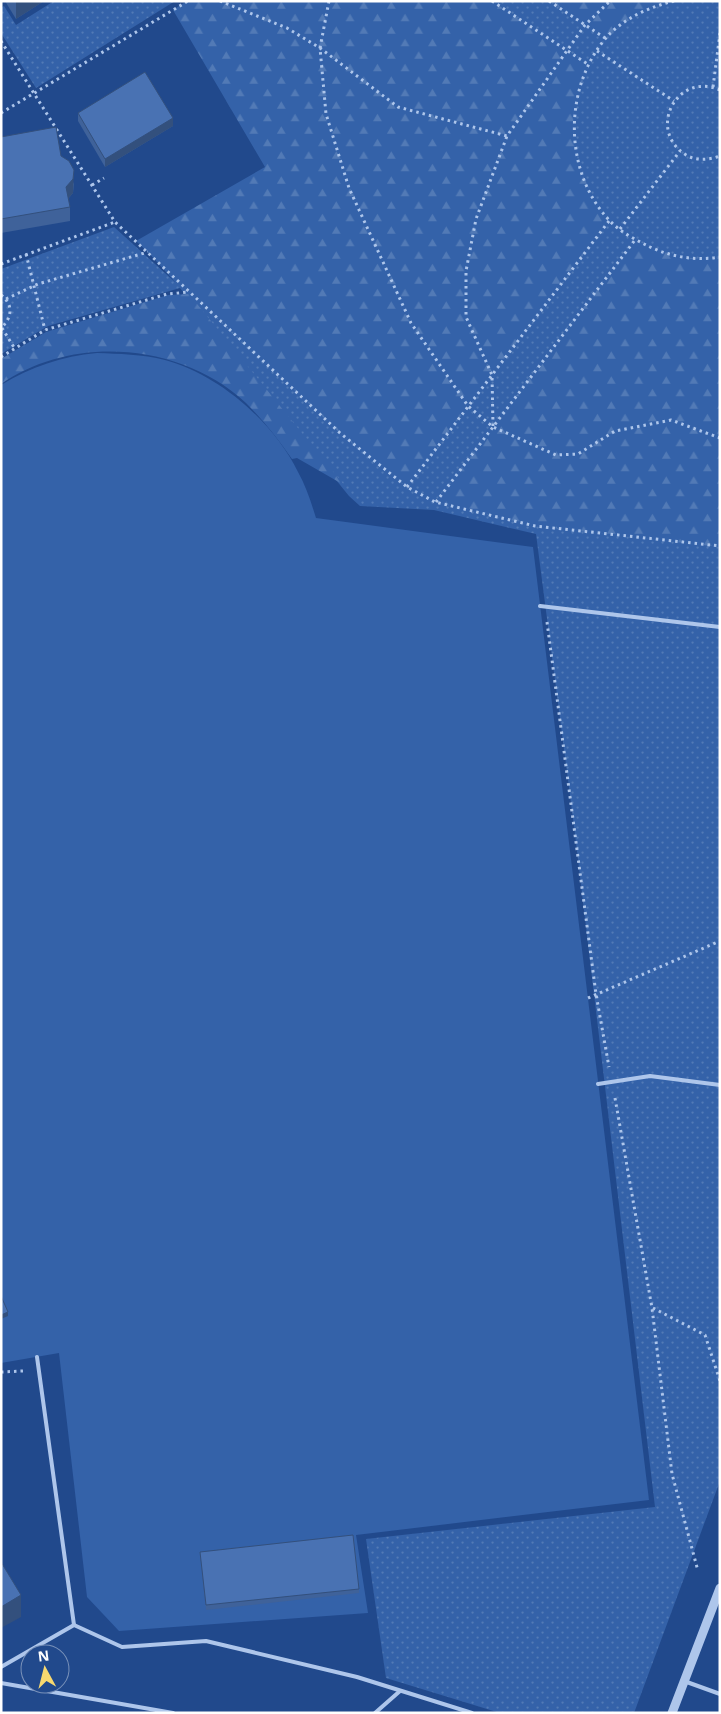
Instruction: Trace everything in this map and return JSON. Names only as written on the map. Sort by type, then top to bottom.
[{"type":"street","points":[[672,1713],[720,1588]]},
{"type":"lane","points":[[540,606],[720,627]]},
{"type":"lane","points":[[598,1084],[650,1076],[720,1085]]},
{"type":"lane","points":[[37,1357],[74,1625]]},
{"type":"lane","points":[[1,1667],[74,1625]]},
{"type":"lane","points":[[74,1625],[122,1648],[206,1641],[357,1677],[472,1713]]},
{"type":"lane","points":[[684,1681],[720,1694]]},
{"type":"lane","points":[[1,1683],[173,1713]]},
{"type":"lane","points":[[375,1713],[400,1690]]},
{"type":"path","points":[[1,113],[188,1]]},
{"type":"path","points":[[220,1],[287,28],[320,48],[398,107],[507,136]]},
{"type":"path","points":[[329,1],[320,48],[326,114],[349,188],[411,323],[468,406],[493,427],[556,455],[578,454],[615,431],[671,420],[720,438]]},
{"type":"path","points":[[492,1],[589,65]]},
{"type":"path","points":[[550,1],[605,38]]},
{"type":"path","points":[[493,427],[492,375],[466,316],[466,271],[476,218],[507,136],[585,25],[610,1]]},
{"type":"path","points":[[674,1],[656,6],[631,17],[605,38],[589,65],[574,108],[575,153],[591,196],[609,221],[634,240],[669,255],[705,260],[720,257]]},
{"type":"path","points":[[713,87],[720,33]]},
{"type":"path","points":[[1,41],[115,222],[340,434],[407,487],[436,502],[535,526],[720,546]]},
{"type":"path","points":[[597,51],[674,102]]},
{"type":"path","points":[[720,90],[713,87],[700,86],[688,89],[674,102],[667,118],[668,130],[672,141],[680,151],[690,157],[701,160],[720,156]]},
{"type":"path","points":[[620,229],[680,151]]},
{"type":"path","points":[[92,185],[104,178]]},
{"type":"path","points":[[407,487],[609,221]]},
{"type":"path","points":[[1,264],[115,222]]},
{"type":"path","points":[[436,502],[634,240]]},
{"type":"path","points":[[6,299],[34,286],[148,252]]},
{"type":"path","points":[[26,254],[46,330]]},
{"type":"path","points":[[1,357],[46,330],[167,294],[190,292]]},
{"type":"path","points":[[1,295],[10,305],[10,318],[1,328],[15,349]]},
{"type":"path","points":[[588,998],[720,941]]},
{"type":"path","points":[[652,1308],[705,1335],[720,1380]]},
{"type":"path","points":[[1,1372],[39,1369]]},
{"type":"green space","points":[[54,1],[175,1],[36,88],[1,33],[1,8],[4,6],[16,25]]},
{"type":"green space","points":[[187,1],[492,1],[589,65],[575,103],[574,140],[586,182],[609,221],[407,487],[340,433],[136,241],[265,167],[173,10]]},
{"type":"green space","points":[[193,1],[720,1],[720,1481],[634,1713],[500,1713],[386,1678],[366,1539],[655,1507],[574,826],[536,534],[434,510],[360,506],[349,496],[180,288],[48,326],[1,354],[1,269],[114,227],[175,282],[148,252],[266,167]]},
{"type":"green space","points":[[550,1],[674,1],[654,7],[637,16],[605,38]]},
{"type":"green space","points":[[635,240],[666,252],[686,257],[697,259],[720,257],[720,547],[535,526],[435,502]]},
{"type":"green space","points":[[189,294],[344,485],[297,458],[292,459],[252,409],[220,383],[191,368],[159,357],[126,352],[93,352],[61,357],[30,368],[1,384],[1,359],[46,332],[168,295]]},
{"type":"green space","points":[[84,354],[139,355],[165,360],[205,376],[224,388],[259,418],[288,453],[303,483],[316,518],[533,547],[649,1500],[356,1535],[368,1613],[119,1631],[87,1597],[59,1353],[1,1363],[1,385],[47,363]]},
{"type":"building","points":[[145,72],[173,118],[105,159],[78,113]]},
{"type":"building","points":[[56,127],[61,156],[69,161],[74,170],[73,179],[66,187],[70,207],[1,219],[1,137]]},
{"type":"building","points":[[1,1296],[8,1312],[1,1315]]},
{"type":"building","points":[[353,1535],[359,1589],[206,1605],[200,1552]]},
{"type":"building","points":[[1,1562],[21,1595],[1,1607]]}]
